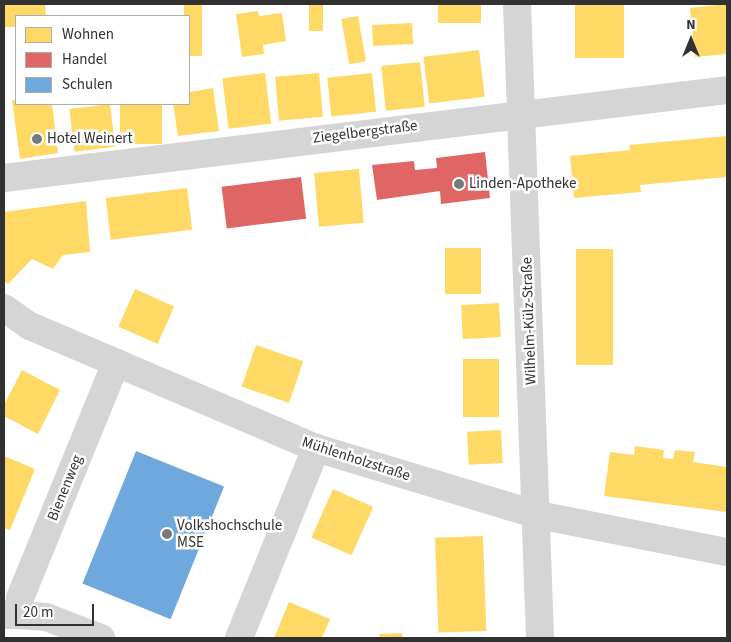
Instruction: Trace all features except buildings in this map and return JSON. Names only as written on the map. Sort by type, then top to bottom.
[{"type":"street","name":"Wilhelm-Külz-Straße","points":[[517,4],[538,515],[540,638]]},
{"type":"street","name":"Ziegelbergstraße","points":[[4,178],[520,112],[727,90]]},
{"type":"street","name":"Mühlenholzstraße","points":[[4,308],[30,326],[316,448],[538,515],[727,552]]},
{"type":"street","name":"Bienenweg","points":[[101,638],[46,617],[11,615],[20,598],[116,363]]},
{"type":"street","points":[[239,638],[316,448]]},
{"type":"place","name":"Hotel Weinert","points":[[37,139]]},
{"type":"place","name":"Linden-Apotheke","points":[[459,184]]},
{"type":"place","name":"Volkshochschule MSE","points":[[167,534]]}]
